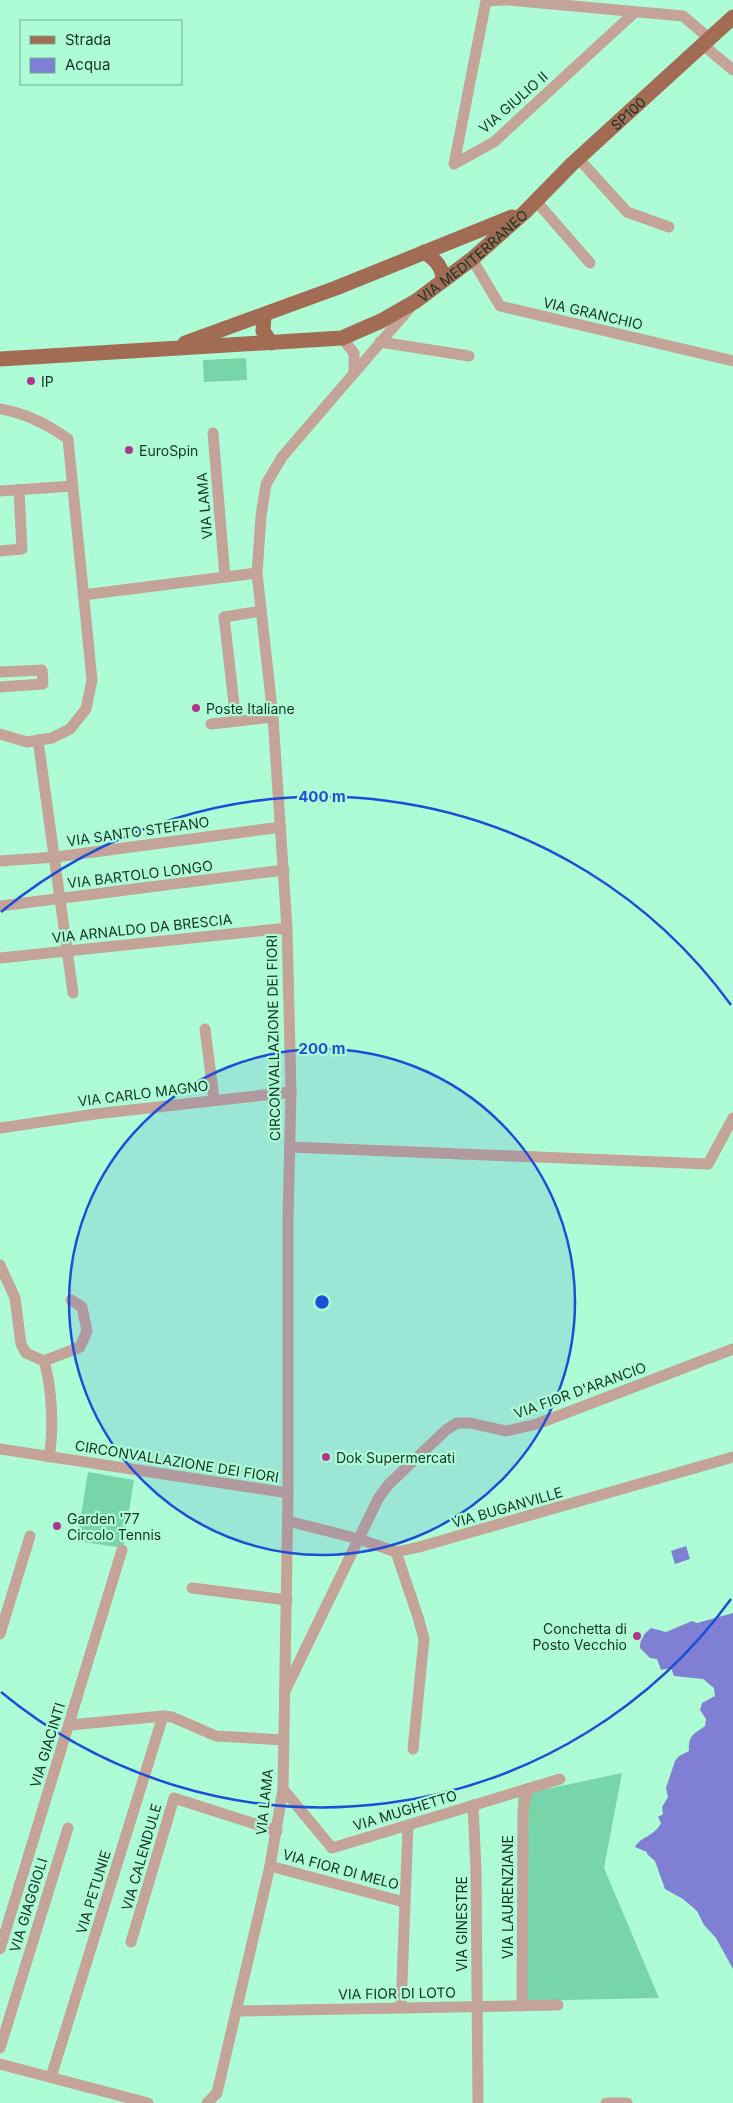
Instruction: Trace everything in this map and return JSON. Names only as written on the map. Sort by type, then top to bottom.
[{"type":"main road","name":"SP100","points":[[525,212],[578,158],[733,17]]},
{"type":"main road","name":"VIA MEDITERRANEO","points":[[170,348],[264,315],[525,212]]},
{"type":"main road","name":"VIA MEDITERRANEO","points":[[170,348],[342,338],[381,321],[416,301],[472,259],[525,212]]},
{"type":"main road","points":[[458,239],[468,246],[472,259]]},
{"type":"main road","points":[[424,252],[433,257],[440,266],[443,280]]},
{"type":"main road","points":[[264,315],[263,331],[271,343]]},
{"type":"main road","points":[[0,359],[170,348]]},
{"type":"street","name":"VIA GIULIO II","points":[[635,12],[494,142],[454,164],[486,1],[506,0],[683,16],[733,70]]},
{"type":"street","points":[[578,158],[627,212],[669,227]]},
{"type":"street","points":[[536,201],[590,263]]},
{"type":"street","name":"VIA GRANCHIO","points":[[472,259],[500,306],[733,361]]},
{"type":"street","name":"CIRCONVALLAZIONE DEI FIORI","points":[[0,1449],[288,1493],[288,1219],[291,1092],[287,928],[273,717],[257,573],[261,516],[266,484],[282,457],[416,301]]},
{"type":"street","points":[[342,338],[354,353],[354,373]]},
{"type":"street","points":[[380,342],[469,356]]},
{"type":"street","points":[[0,410],[19,412],[68,439],[92,680],[86,709],[70,729],[52,738],[27,742],[0,734]]},
{"type":"street","name":"VIA LAMA","points":[[213,433],[225,577]]},
{"type":"street","points":[[0,491],[74,486]]},
{"type":"street","points":[[0,551],[22,549],[19,490]]},
{"type":"street","points":[[83,595],[257,573]]},
{"type":"street","points":[[236,721],[224,617],[261,611]]},
{"type":"street","points":[[0,672],[42,670],[43,684],[0,687]]},
{"type":"street","points":[[211,724],[273,717]]},
{"type":"street","points":[[38,740],[62,899],[73,993]]},
{"type":"street","name":"VIA SANTO STEFANO","points":[[0,861],[56,857],[280,827]]},
{"type":"street","name":"VIA BARTOLO LONGO","points":[[0,906],[284,870]]},
{"type":"street","name":"VIA ARNALDO DA BRESCIA","points":[[0,958],[287,928]]},
{"type":"street","points":[[205,1029],[214,1099]]},
{"type":"street","name":"VIA CARLO MAGNO","points":[[0,1128],[214,1099],[291,1092]]},
{"type":"street","points":[[290,1147],[708,1164],[733,1118]]},
{"type":"street","points":[[0,1265],[15,1298],[21,1344],[26,1352],[44,1361],[80,1347],[87,1330],[82,1307],[71,1300]]},
{"type":"street","name":"VIA FIOR D'ARANCIO","points":[[285,1691],[378,1499],[388,1484],[413,1459],[451,1426],[463,1422],[506,1431],[537,1424],[733,1349]]},
{"type":"street","points":[[44,1361],[47,1372],[51,1416],[49,1457]]},
{"type":"street","name":"VIA BUGANVILLE","points":[[396,1552],[434,1543],[733,1457]]},
{"type":"street","name":"VIA LAMA","points":[[207,2103],[217,2093],[270,1866],[283,1789],[288,1493]]},
{"type":"street","points":[[288,1521],[359,1539],[396,1552],[424,1639],[413,1748]]},
{"type":"street","points":[[0,1634],[30,1536]]},
{"type":"street","name":"VIA GIACINTI","points":[[0,1949],[122,1550]]},
{"type":"street","points":[[192,1588],[287,1600]]},
{"type":"street","points":[[70,1725],[163,1716],[172,1717],[216,1736],[284,1740]]},
{"type":"street","name":"VIA PETUNIE","points":[[51,2077],[163,1716]]},
{"type":"street","name":"VIA MUGHETTO","points":[[283,1789],[332,1848],[560,1779]]},
{"type":"street","name":"VIA LAURENZIANE","points":[[522,2006],[523,1811],[528,1793],[527,1789]]},
{"type":"street","name":"VIA CALENDULE","points":[[131,1942],[174,1798],[277,1831]]},
{"type":"street","name":"VIA GINESTRE","points":[[473,1806],[478,2103]]},
{"type":"street","points":[[401,2008],[408,1825]]},
{"type":"street","name":"VIA GIAGGIOLI","points":[[0,2048],[68,1828]]},
{"type":"street","name":"VIA FIOR DI MELO","points":[[270,1866],[404,1902]]},
{"type":"street","name":"VIA FIOR DI LOTO","points":[[236,2011],[558,2005]]},
{"type":"street","points":[[0,2064],[148,2103]]},
{"type":"street","points":[[606,2103],[627,2103]]},
{"type":"green space","points":[[246,358],[247,380],[204,382],[203,360]]},
{"type":"green space","points":[[88,1472],[134,1480],[123,1548],[77,1541]]},
{"type":"green space","points":[[622,1773],[604,1868],[659,1998],[518,2001],[518,1795]]},
{"type":"water","points":[[686,1546],[690,1559],[675,1564],[671,1551]]},
{"type":"water","points":[[733,1613],[733,1969],[716,1938],[704,1925],[697,1911],[683,1899],[665,1889],[655,1861],[647,1852],[635,1847],[655,1831],[661,1823],[658,1817],[663,1814],[662,1807],[668,1797],[666,1788],[675,1761],[679,1756],[689,1751],[691,1738],[705,1726],[706,1719],[700,1710],[702,1703],[715,1696],[714,1688],[703,1679],[674,1676],[671,1668],[661,1670],[657,1659],[650,1658],[640,1648],[644,1634],[651,1628],[666,1632],[692,1621],[697,1623]]},
{"type":"place","name":"IP","points":[[31,381]]},
{"type":"place","name":"EuroSpin","points":[[129,450]]},
{"type":"place","name":"Poste Italiane","points":[[196,708]]},
{"type":"place","name":"Dok Supermercati","points":[[326,1457]]},
{"type":"place","name":"Garden '77 Circolo Tennis","points":[[57,1526]]},
{"type":"place","name":"Conchetta di Posto Vecchio","points":[[637,1636]]}]
